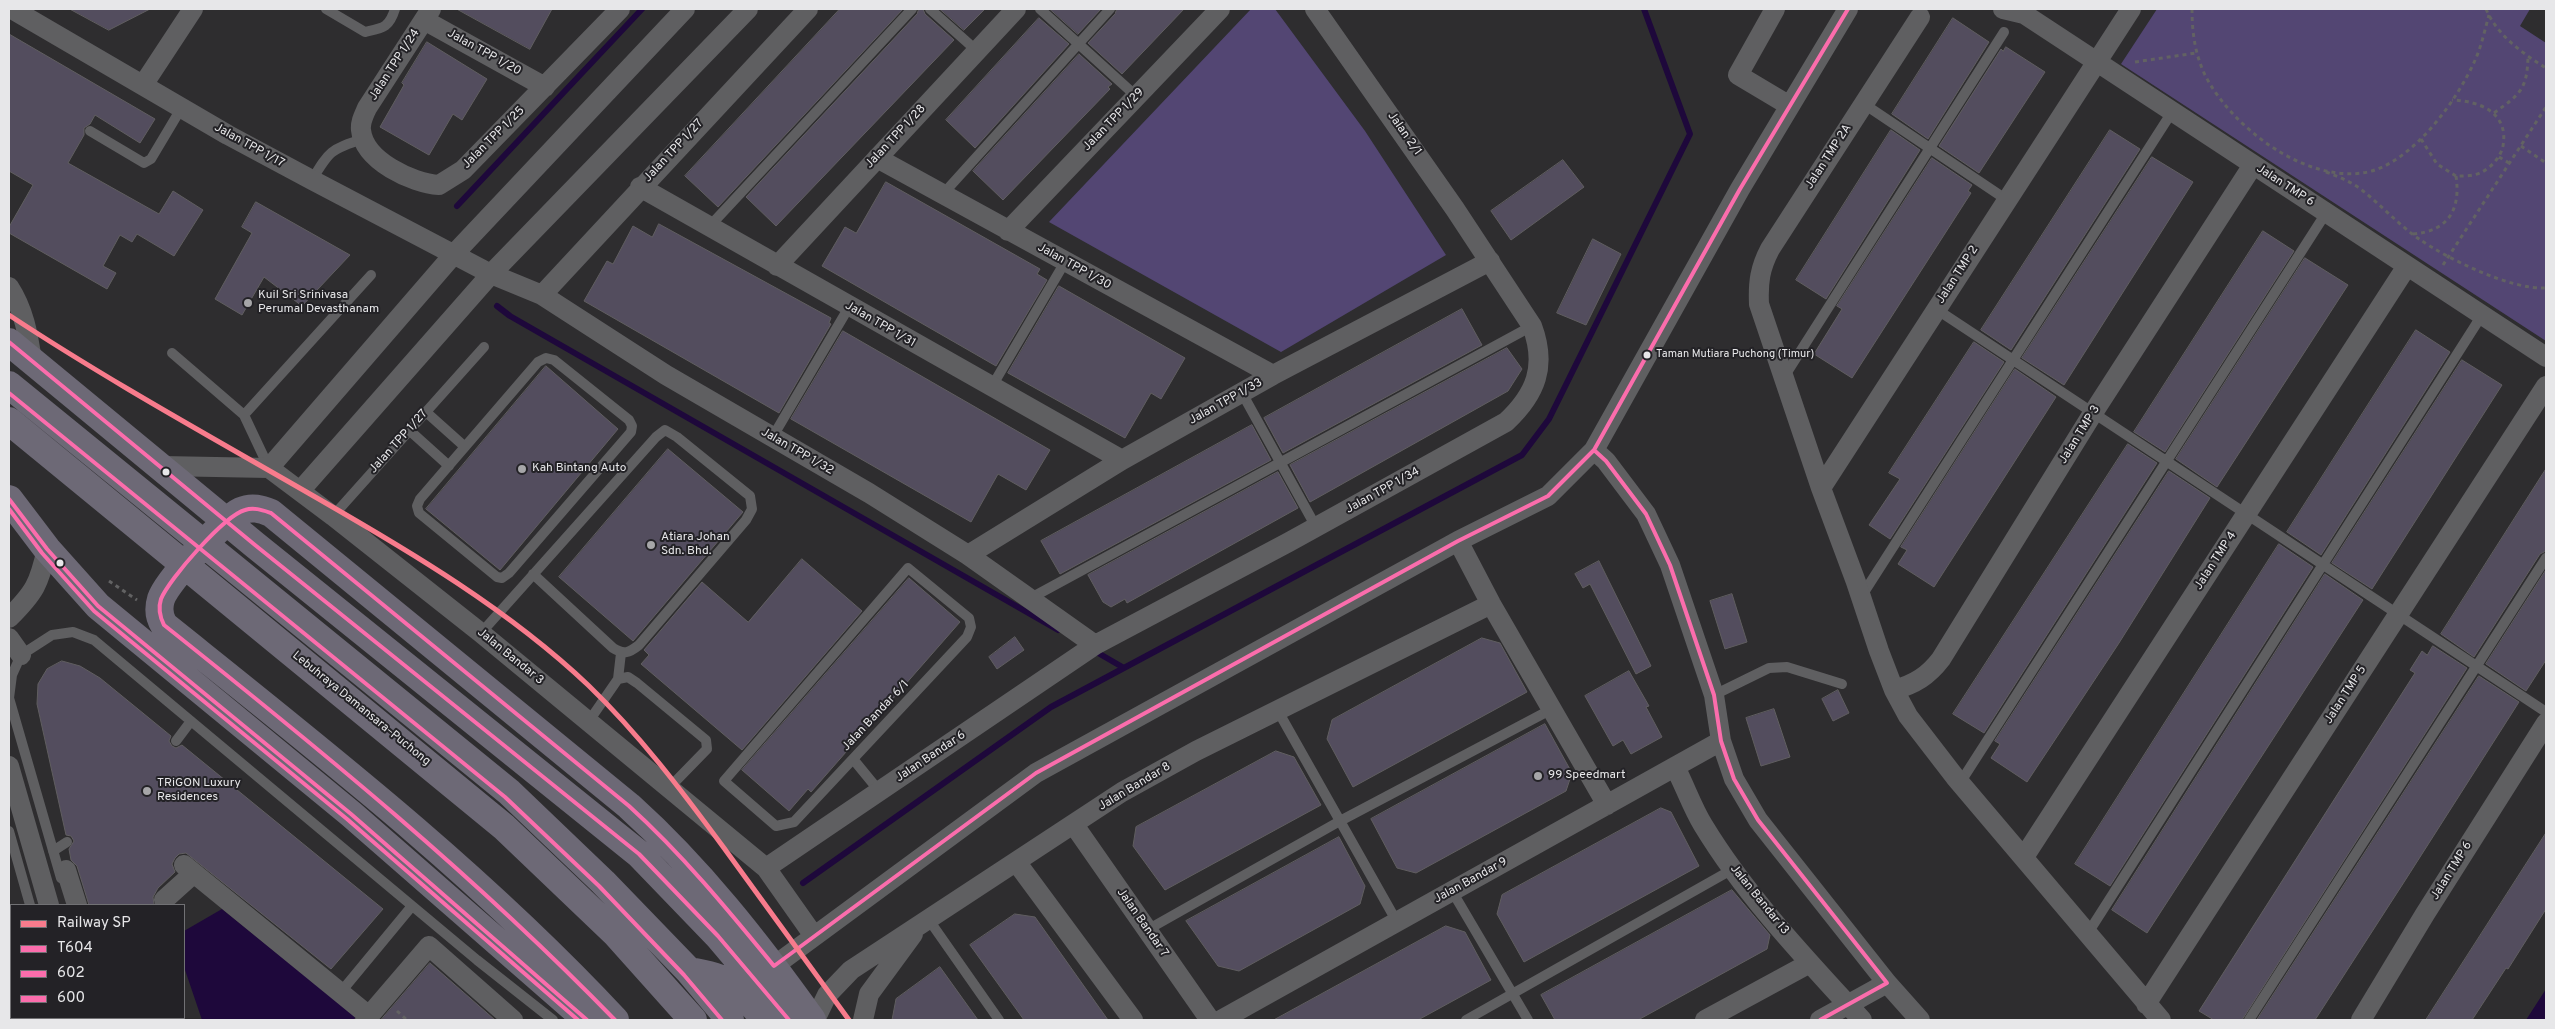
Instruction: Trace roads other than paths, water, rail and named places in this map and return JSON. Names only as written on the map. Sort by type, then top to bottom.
[{"type":"highway","points":[[9,342],[255,544],[639,854],[724,942],[789,1020]]},
{"type":"highway","points":[[9,385],[509,792],[603,882],[689,971],[730,1020]]},
{"type":"highway","name":"Lebuhraya Damansara–Puchong","points":[[9,421],[504,827],[616,934],[692,1020]]},
{"type":"highway","points":[[9,499],[47,549],[98,606],[389,847],[587,1020]]},
{"type":"highway","points":[[615,1020],[570,973],[416,831],[164,625],[160,617],[159,608],[165,589],[173,577],[232,516],[252,508],[271,513],[629,806],[667,840],[698,873],[774,966],[813,1020]]},
{"type":"highway","points":[[389,847],[393,863],[402,876],[516,974],[563,1020]]},
{"type":"highway","points":[[689,971],[710,974],[727,980],[739,988],[765,1020]]},
{"type":"street","name":"Jalan TPP 1/17","points":[[12,9],[182,108],[312,180],[491,274]]},
{"type":"street","points":[[144,85],[193,9]]},
{"type":"street","name":"Jalan TPP 1/25","points":[[362,131],[374,157],[416,181],[439,185],[463,170],[620,9]]},
{"type":"street","points":[[162,466],[269,468],[454,254],[685,9]]},
{"type":"street","points":[[300,491],[491,274],[748,9]]},
{"type":"street","name":"Jalan TPP 1/27","points":[[542,295],[640,187],[808,9]]},
{"type":"street","name":"Jalan TPP 1/28","points":[[777,266],[1016,9]]},
{"type":"street","name":"Jalan TPP 1/29","points":[[1008,231],[1220,9]]},
{"type":"street","name":"Jalan 2/1","points":[[1315,9],[1490,261]]},
{"type":"street","points":[[1775,9],[1738,75],[1790,106]]},
{"type":"street","points":[[774,966],[1036,773],[1458,541],[1548,496],[1594,450],[1740,189],[1848,9]]},
{"type":"street","name":"Jalan TMP 6","points":[[2003,9],[2022,11],[2101,66],[2546,357]]},
{"type":"street","name":"Jalan TMP 2","points":[[1821,488],[2007,200],[2101,66],[2131,9]]},
{"type":"street","name":"Jalan TPP 1/20","points":[[428,14],[544,87]]},
{"type":"street","name":"Jalan TPP 1/24","points":[[362,131],[367,108],[428,14]]},
{"type":"street","name":"Jalan TMP 2A","points":[[1920,17],[1770,249],[1761,268],[1758,286],[1759,304],[1821,488],[1894,690],[1908,716],[1960,783],[2161,1020]]},
{"type":"street","name":"Jalan TPP 1/30","points":[[877,158],[1272,375]]},
{"type":"street","name":"Jalan TMP 3","points":[[1894,690],[1918,681],[1931,672],[1941,659],[2093,413],[2253,165]]},
{"type":"street","name":"Jalan TPP 1/31","points":[[640,187],[708,228],[1122,460]]},
{"type":"street","name":"Jalan TPP 1/34","points":[[1095,645],[1316,527],[1506,422],[1520,409],[1531,391],[1539,371],[1539,346],[1532,326],[1490,261]]},
{"type":"street","name":"Jalan TPP 1/33","points":[[968,555],[1122,460],[1272,375],[1490,261]]},
{"type":"street","name":"Jalan TMP 4","points":[[2024,857],[2407,266]]},
{"type":"street","name":"Jalan TPP 1/32","points":[[491,274],[542,295],[666,376],[869,493],[968,555],[1095,645]]},
{"type":"street","points":[[9,287],[18,302],[27,326],[32,361]]},
{"type":"street","name":"Jalan TMP 5","points":[[2146,1004],[2546,386]]},
{"type":"street","points":[[1594,450],[1606,461],[1646,514],[1670,565],[1714,695],[1721,741],[1734,779],[1758,820],[1887,983],[1920,1020]]},
{"type":"street","name":"Jalan Bandar 3","points":[[269,468],[481,633],[766,868],[814,936]]},
{"type":"street","points":[[1458,541],[1491,604],[1607,805]]},
{"type":"street","points":[[9,618],[40,582],[47,549]]},
{"type":"street","name":"Jalan Bandar 8","points":[[813,1020],[827,995],[838,981],[869,957],[1017,863],[1122,792],[1196,752],[1491,604]]},
{"type":"street","points":[[9,638],[21,655]]},
{"type":"street","name":"Jalan Bandar 6","points":[[766,868],[1095,645]]},
{"type":"street","name":"Jalan TMP 6","points":[[2361,1020],[2425,914],[2546,723]]},
{"type":"street","name":"Jalan Bandar 9","points":[[1221,1020],[1721,741]]},
{"type":"street","points":[[9,766],[49,904]]},
{"type":"street","name":"Jalan Bandar 13","points":[[1675,767],[1703,824],[1733,869],[1810,963],[1862,1020]]},
{"type":"street","name":"Jalan Bandar 7","points":[[1074,825],[1210,1020]]},
{"type":"street","points":[[1017,863],[1133,1020]]},
{"type":"street","points":[[164,900],[189,869],[340,993],[367,1018],[429,946],[513,1020]]},
{"type":"street","points":[[66,870],[77,904]]},
{"type":"street","points":[[863,1020],[869,994],[924,923]]},
{"type":"street","points":[[1705,1020],[1810,963]]},
{"type":"street","points":[[1820,1020],[1887,983]]},
{"type":"lane","points":[[326,9],[364,32],[381,28],[391,22],[395,9]]},
{"type":"lane","points":[[708,228],[912,9]]},
{"type":"lane","points":[[930,9],[977,51]]},
{"type":"lane","points":[[1040,9],[1136,96]]},
{"type":"lane","points":[[943,194],[1110,9]]},
{"type":"lane","points":[[1783,377],[2004,32]]},
{"type":"lane","points":[[1864,104],[2007,200]]},
{"type":"lane","points":[[90,130],[144,163],[151,159],[182,108]]},
{"type":"lane","points":[[1861,597],[2172,112]]},
{"type":"lane","points":[[312,180],[327,154],[362,131]]},
{"type":"lane","points":[[1960,783],[2326,213]]},
{"type":"lane","points":[[991,388],[1065,262]]},
{"type":"lane","points":[[244,415],[371,275]]},
{"type":"lane","points":[[772,438],[849,307]]},
{"type":"lane","points":[[1936,309],[2546,712]]},
{"type":"lane","points":[[2088,933],[2482,315]]},
{"type":"lane","points":[[1029,598],[1532,326]]},
{"type":"lane","name":"Jalan TPP 1/27","points":[[333,516],[484,347]]},
{"type":"lane","points":[[172,353],[244,415],[269,468]]},
{"type":"lane","points":[[546,358],[554,360],[629,420],[632,426],[625,439],[509,573],[502,578],[497,577],[418,513],[417,506],[420,499],[449,466],[464,446],[538,362],[546,358]]},
{"type":"lane","points":[[1242,392],[1316,527]]},
{"type":"lane","points":[[426,412],[464,446]]},
{"type":"lane","points":[[409,430],[449,466]]},
{"type":"lane","points":[[481,633],[533,574],[656,437],[665,430],[677,437],[750,496],[752,509],[746,520],[639,645],[630,652],[621,653],[612,648],[533,574]]},
{"type":"lane","points":[[2249,1020],[2546,558]]},
{"type":"lane","name":"Jalan Bandar 6/1","points":[[908,568],[969,618],[971,627],[967,637],[853,759],[794,822],[776,826],[724,781],[908,568]]},
{"type":"lane","points":[[68,904],[10,698],[12,675],[21,655],[52,635],[73,632],[94,640],[412,906],[553,1020]]},
{"type":"lane","points":[[589,721],[618,679],[621,653]]},
{"type":"lane","points":[[1714,695],[1769,668],[1787,667],[1842,684]]},
{"type":"lane","points":[[618,679],[628,678],[637,683],[706,740],[707,749],[669,788]]},
{"type":"lane","points":[[1147,930],[1340,821],[1552,709]]},
{"type":"lane","points":[[1278,712],[1397,922]]},
{"type":"lane","points":[[176,741],[191,721]]},
{"type":"lane","points":[[853,759],[880,792]]},
{"type":"lane","points":[[9,831],[30,904]]},
{"type":"lane","points":[[53,851],[67,842]]},
{"type":"lane","points":[[1466,1020],[1733,869]]},
{"type":"lane","points":[[1452,891],[1528,1020]]},
{"type":"lane","points":[[340,993],[412,906]]},
{"type":"lane","points":[[924,923],[999,1020]]},
{"type":"waterway","points":[[457,206],[642,9]]},
{"type":"waterway","points":[[803,883],[1051,707],[1522,455],[1549,419],[1690,134],[1644,9]]},
{"type":"waterway","points":[[497,306],[510,316],[1058,630]]},
{"type":"waterway","points":[[1093,650],[1124,668]]},
{"type":"rail line","name":"SP","points":[[9,315],[123,386],[423,561],[492,607],[558,658],[588,685],[625,723],[692,805],[849,1020]]},
{"type":"place","name":"Kuil Sri Srinivasa Perumal Devasthanam","points":[[248,303]]},
{"type":"place","name":"Taman Mutiara Puchong (Timur)","points":[[1647,355]]},
{"type":"place","name":"Kah Bintang Auto","points":[[522,469]]},
{"type":"place","name":"Atiara Johan Sdn. Bhd.","points":[[651,545]]},
{"type":"place","name":"99 Speedmart","points":[[1538,776]]},
{"type":"place","name":"TRiGON Luxury Residences","points":[[147,791]]}]
